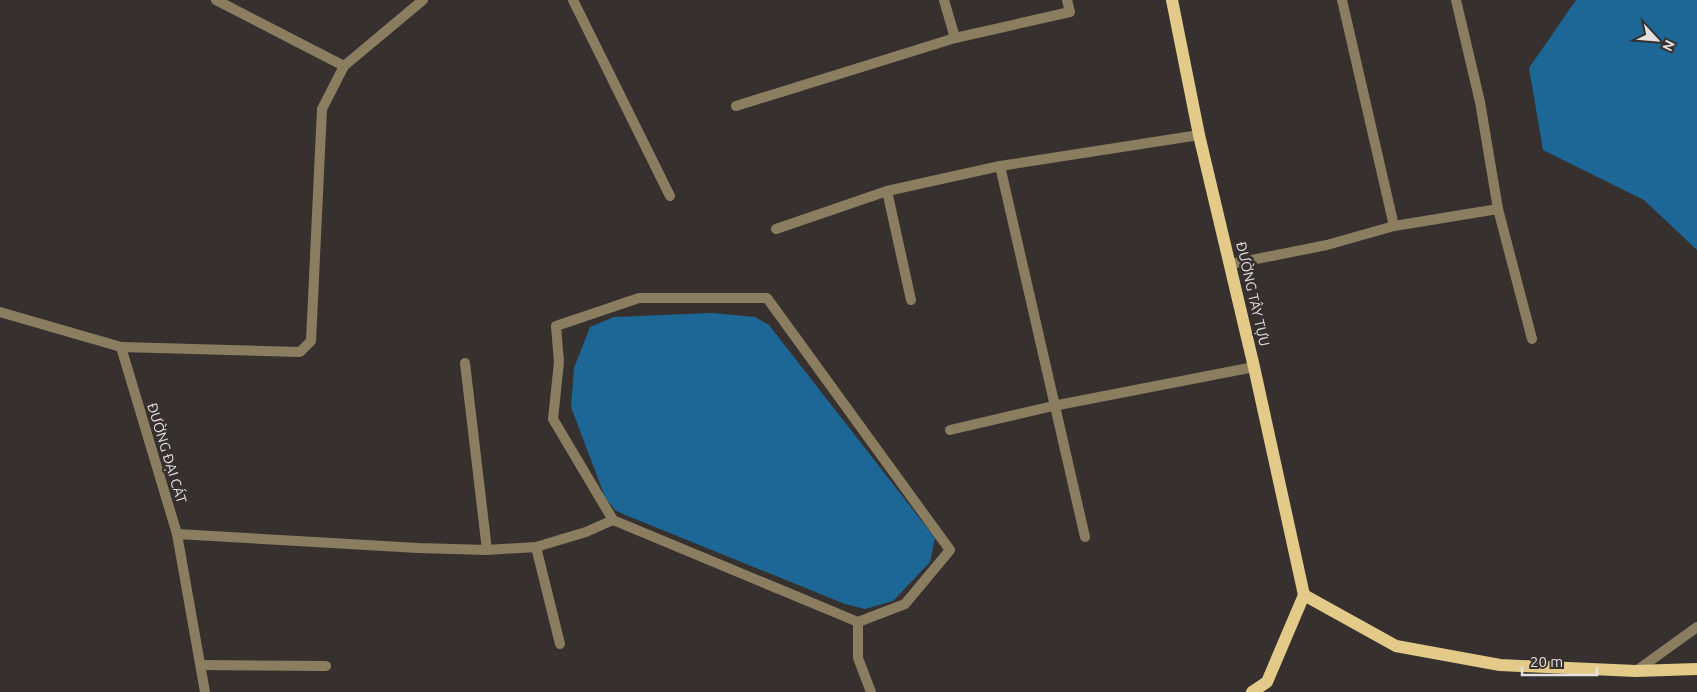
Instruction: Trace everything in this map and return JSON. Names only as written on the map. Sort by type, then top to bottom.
[{"type":"main road","name":"ĐƯỜNG TÂY TỰU","points":[[1172,0],[1199,135],[1231,264],[1304,595]]},
{"type":"main road","points":[[1252,692],[1267,682],[1304,595],[1396,646],[1500,665],[1636,671],[1697,669]]},
{"type":"street","points":[[216,0],[344,66]]},
{"type":"street","points":[[0,312],[121,347],[300,352],[311,341],[322,109],[344,66],[423,0]]},
{"type":"street","points":[[572,0],[670,196]]},
{"type":"street","points":[[944,0],[955,38]]},
{"type":"street","points":[[736,106],[955,38],[1070,12],[1067,0]]},
{"type":"street","points":[[1342,0],[1394,226]]},
{"type":"street","points":[[1456,0],[1480,102],[1498,208],[1532,339]]},
{"type":"street","points":[[776,229],[887,191],[1000,166],[1199,135]]},
{"type":"street","points":[[1000,166],[1053,406],[1085,537]]},
{"type":"street","points":[[887,191],[911,300]]},
{"type":"street","points":[[1231,264],[1327,245],[1394,226],[1498,208]]},
{"type":"street","points":[[639,298],[767,298],[950,550],[904,604],[858,622],[613,520],[553,419],[559,362],[556,326],[639,298]]},
{"type":"street","name":"ĐƯỜNG ĐẠI CÁT","points":[[121,347],[177,534],[205,692]]},
{"type":"street","points":[[465,363],[487,550]]},
{"type":"street","points":[[950,430],[1053,406],[1254,367]]},
{"type":"street","points":[[177,534],[408,548],[487,550],[536,547],[586,532],[613,520]]},
{"type":"street","points":[[536,547],[560,644]]},
{"type":"street","points":[[858,622],[858,658],[871,692]]},
{"type":"street","points":[[1636,671],[1697,627]]},
{"type":"street","points":[[201,665],[326,666]]},
{"type":"water","points":[[1576,0],[1697,0],[1697,250],[1644,200],[1543,150],[1529,68]]},
{"type":"water","points":[[712,313],[755,317],[769,325],[935,538],[930,562],[893,601],[865,609],[845,604],[623,514],[615,510],[605,497],[571,407],[574,368],[590,327],[614,317]]}]
